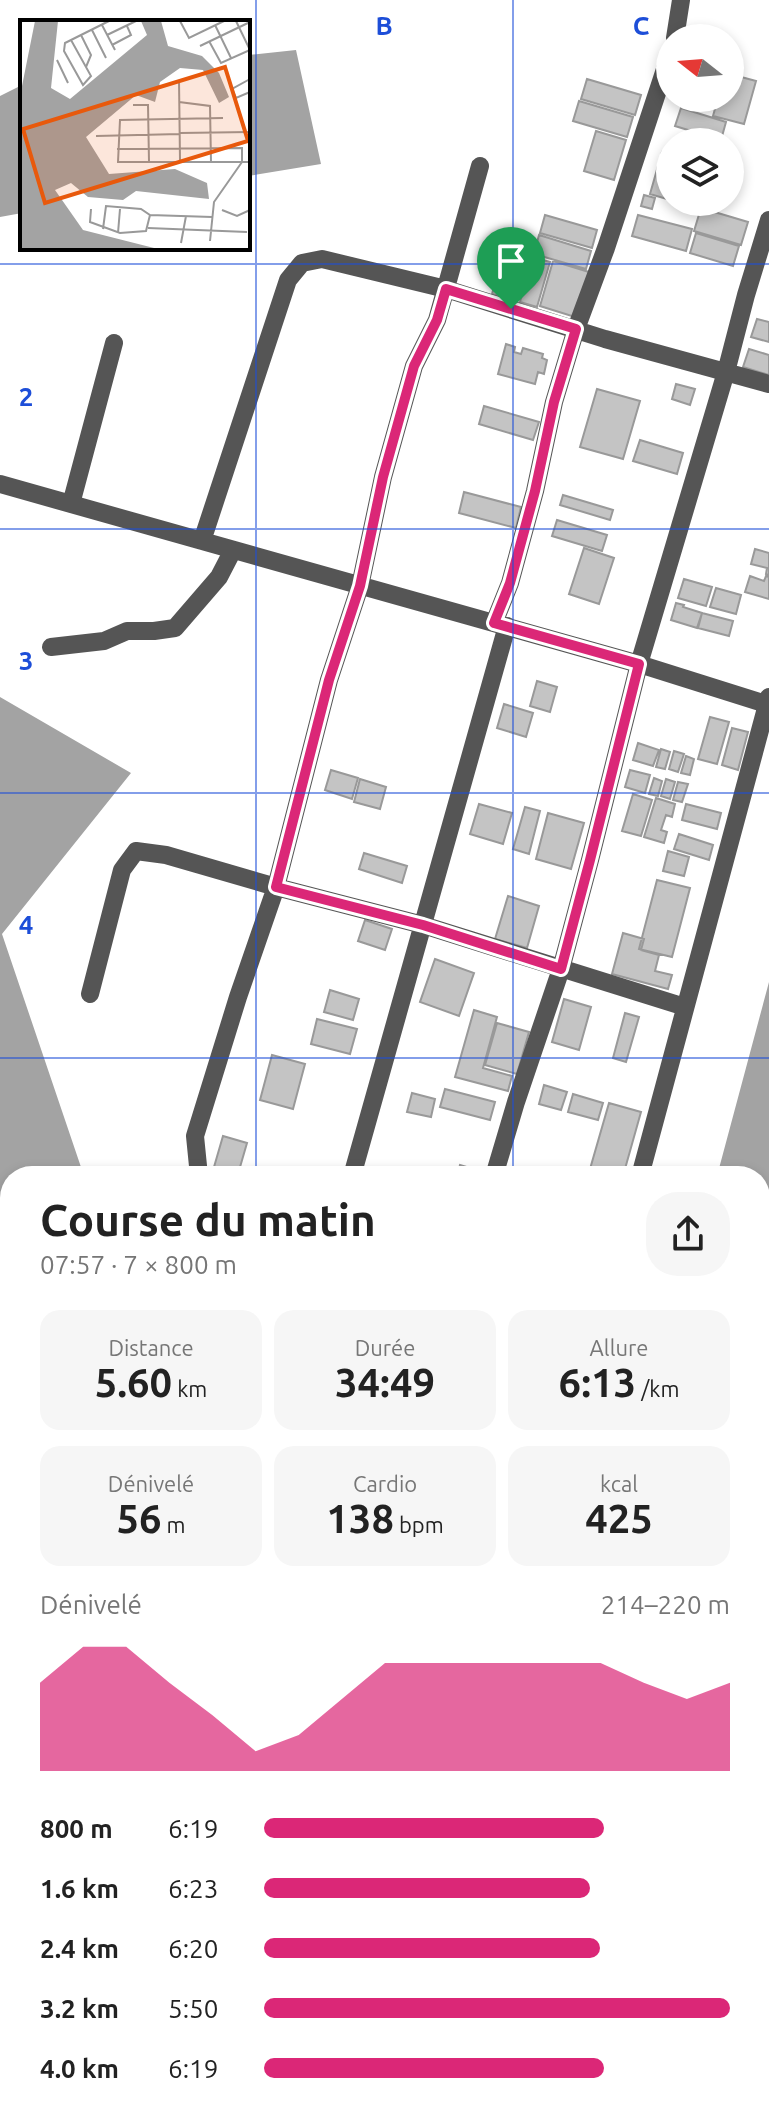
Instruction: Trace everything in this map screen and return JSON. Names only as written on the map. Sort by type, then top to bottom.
[{"type":"street","points":[[677,24],[681,0]]},
{"type":"street","points":[[355,1166],[423,925],[535,491],[554,402],[656,96]]},
{"type":"street","points":[[198,1166],[195,1136],[276,887],[329,680],[360,586],[383,477],[414,366],[437,320],[480,166]]},
{"type":"street","points":[[497,1166],[561,969],[639,664],[769,220]]},
{"type":"street","points":[[202,541],[288,280],[302,263],[322,259],[446,289],[605,339],[769,384]]},
{"type":"street","points":[[71,504],[114,343]]},
{"type":"street","points":[[0,484],[768,700],[643,1166]]},
{"type":"street","points":[[51,647],[104,641],[127,631],[175,628],[219,577],[233,550]]},
{"type":"street","points":[[90,994],[122,870],[136,851],[166,855],[423,925],[685,1007]]},
{"type":"shaded area","points":[[296,50],[321,164],[250,176],[250,55]]},
{"type":"shaded area","points":[[20,86],[20,213],[0,217],[0,96]]},
{"type":"shaded area","points":[[0,697],[131,773],[2,934],[81,1166],[0,1166]]},
{"type":"shaded area","points":[[769,982],[769,1166],[720,1166]]},
{"type":"building","points":[[744,78],[756,81],[744,124],[713,116],[714,112],[744,112]]},
{"type":"building","points":[[587,79],[641,95],[635,115],[581,99]]},
{"type":"building","points":[[579,101],[633,117],[627,137],[573,121]]},
{"type":"building","points":[[680,112],[694,112],[726,122],[724,128],[675,126]]},
{"type":"building","points":[[596,131],[626,140],[614,180],[584,171]]},
{"type":"building","points":[[656,173],[656,196],[650,194]]},
{"type":"building","points":[[644,195],[655,198],[652,209],[641,206]]},
{"type":"building","points":[[545,215],[597,230],[592,248],[540,233]]},
{"type":"building","points":[[638,215],[692,229],[686,251],[632,236]]},
{"type":"building","points":[[699,216],[728,216],[748,222],[741,245],[694,231]]},
{"type":"building","points":[[696,233],[739,246],[733,266],[690,253]]},
{"type":"building","points":[[539,235],[591,251],[586,269],[534,254]]},
{"type":"building","points":[[505,249],[530,256],[517,301],[492,294]]},
{"type":"building","points":[[532,257],[550,262],[537,307],[520,302]]},
{"type":"building","points":[[553,261],[589,272],[575,317],[540,306]]},
{"type":"building","points":[[757,319],[769,322],[769,342],[751,337]]},
{"type":"building","points":[[506,344],[515,347],[514,352],[521,354],[523,348],[543,354],[542,358],[547,360],[544,374],[538,372],[535,384],[498,374]]},
{"type":"building","points":[[749,349],[769,355],[769,375],[743,367]]},
{"type":"building","points":[[676,384],[695,389],[690,405],[672,399]]},
{"type":"building","points":[[597,389],[640,401],[623,459],[580,447]]},
{"type":"building","points":[[484,406],[539,422],[533,440],[479,424]]},
{"type":"building","points":[[640,440],[683,453],[677,474],[633,461]]},
{"type":"building","points":[[464,492],[521,507],[516,528],[459,513]]},
{"type":"building","points":[[563,495],[613,510],[610,520],[560,505]]},
{"type":"building","points":[[557,520],[607,535],[602,551],[552,536]]},
{"type":"building","points":[[584,548],[614,558],[599,604],[569,594]]},
{"type":"building","points":[[755,549],[769,553],[769,575],[766,574],[767,568],[751,564]]},
{"type":"building","points":[[750,576],[764,581],[766,576],[769,577],[769,599],[745,592]]},
{"type":"building","points":[[684,579],[712,587],[706,606],[678,598]]},
{"type":"building","points":[[716,588],[741,595],[736,614],[710,607]]},
{"type":"building","points":[[676,603],[702,613],[697,628],[671,620]]},
{"type":"building","points":[[702,613],[733,621],[729,636],[698,628]]},
{"type":"building","points":[[537,681],[557,687],[550,712],[530,706]]},
{"type":"building","points":[[504,704],[533,713],[526,737],[497,728]]},
{"type":"building","points":[[710,717],[729,722],[717,764],[698,759]]},
{"type":"building","points":[[732,728],[748,732],[738,770],[722,765]]},
{"type":"building","points":[[638,743],[659,750],[653,766],[633,760]]},
{"type":"building","points":[[661,749],[670,752],[665,769],[656,767]]},
{"type":"building","points":[[674,751],[684,754],[678,772],[669,769]]},
{"type":"building","points":[[686,756],[694,759],[690,775],[681,773]]},
{"type":"building","points":[[331,770],[358,778],[352,799],[325,790]]},
{"type":"building","points":[[630,770],[650,775],[645,793],[625,787]]},
{"type":"building","points":[[654,778],[662,781],[658,796],[649,794]]},
{"type":"building","points":[[360,779],[386,787],[380,809],[354,802]]},
{"type":"building","points":[[666,779],[675,782],[670,799],[661,796]]},
{"type":"building","points":[[678,782],[688,784],[682,802],[673,800]]},
{"type":"building","points":[[633,794],[652,800],[641,836],[622,831]]},
{"type":"building","points":[[656,798],[675,804],[672,817],[666,815],[661,830],[667,832],[664,843],[644,837]]},
{"type":"building","points":[[479,804],[512,813],[503,844],[470,834]]},
{"type":"building","points":[[686,804],[721,813],[717,829],[682,820]]},
{"type":"building","points":[[525,807],[540,811],[529,854],[513,849]]},
{"type":"building","points":[[548,813],[584,823],[571,869],[536,859]]},
{"type":"building","points":[[679,834],[713,845],[709,860],[674,849]]},
{"type":"building","points":[[668,851],[689,857],[684,876],[663,871]]},
{"type":"building","points":[[364,853],[407,866],[402,883],[359,869]]},
{"type":"building","points":[[657,880],[690,888],[672,957],[639,949]]},
{"type":"building","points":[[508,896],[539,906],[527,948],[495,939]]},
{"type":"building","points":[[365,920],[392,929],[385,950],[358,941]]},
{"type":"building","points":[[623,933],[644,939],[641,950],[659,955],[655,971],[672,975],[668,989],[612,974]]},
{"type":"building","points":[[435,959],[474,973],[459,1016],[420,1002]]},
{"type":"building","points":[[330,990],[359,999],[353,1020],[324,1012]]},
{"type":"building","points":[[564,999],[591,1007],[579,1050],[552,1042]]},
{"type":"building","points":[[474,1010],[497,1017],[483,1068],[512,1076],[508,1091],[455,1077]]},
{"type":"building","points":[[625,1013],[639,1017],[626,1062],[613,1058]]},
{"type":"building","points":[[317,1019],[357,1029],[350,1054],[311,1044]]},
{"type":"building","points":[[497,1023],[529,1032],[517,1074],[485,1065]]},
{"type":"building","points":[[272,1055],[305,1064],[293,1109],[260,1100]]},
{"type":"building","points":[[544,1085],[567,1092],[561,1110],[539,1104]]},
{"type":"building","points":[[445,1089],[495,1102],[490,1120],[440,1107]]},
{"type":"building","points":[[412,1093],[435,1099],[431,1117],[407,1112]]},
{"type":"building","points":[[573,1094],[603,1103],[598,1120],[568,1112]]},
{"type":"building","points":[[609,1103],[641,1112],[626,1166],[591,1166]]},
{"type":"building","points":[[223,1136],[247,1143],[240,1166],[214,1166]]},
{"type":"route","points":[[446,289],[511,309],[576,329],[554,402],[535,491],[510,583],[494,623],[639,664],[561,969],[423,925],[276,887],[329,680],[360,586],[383,477],[414,366],[437,320],[446,289]]}]
